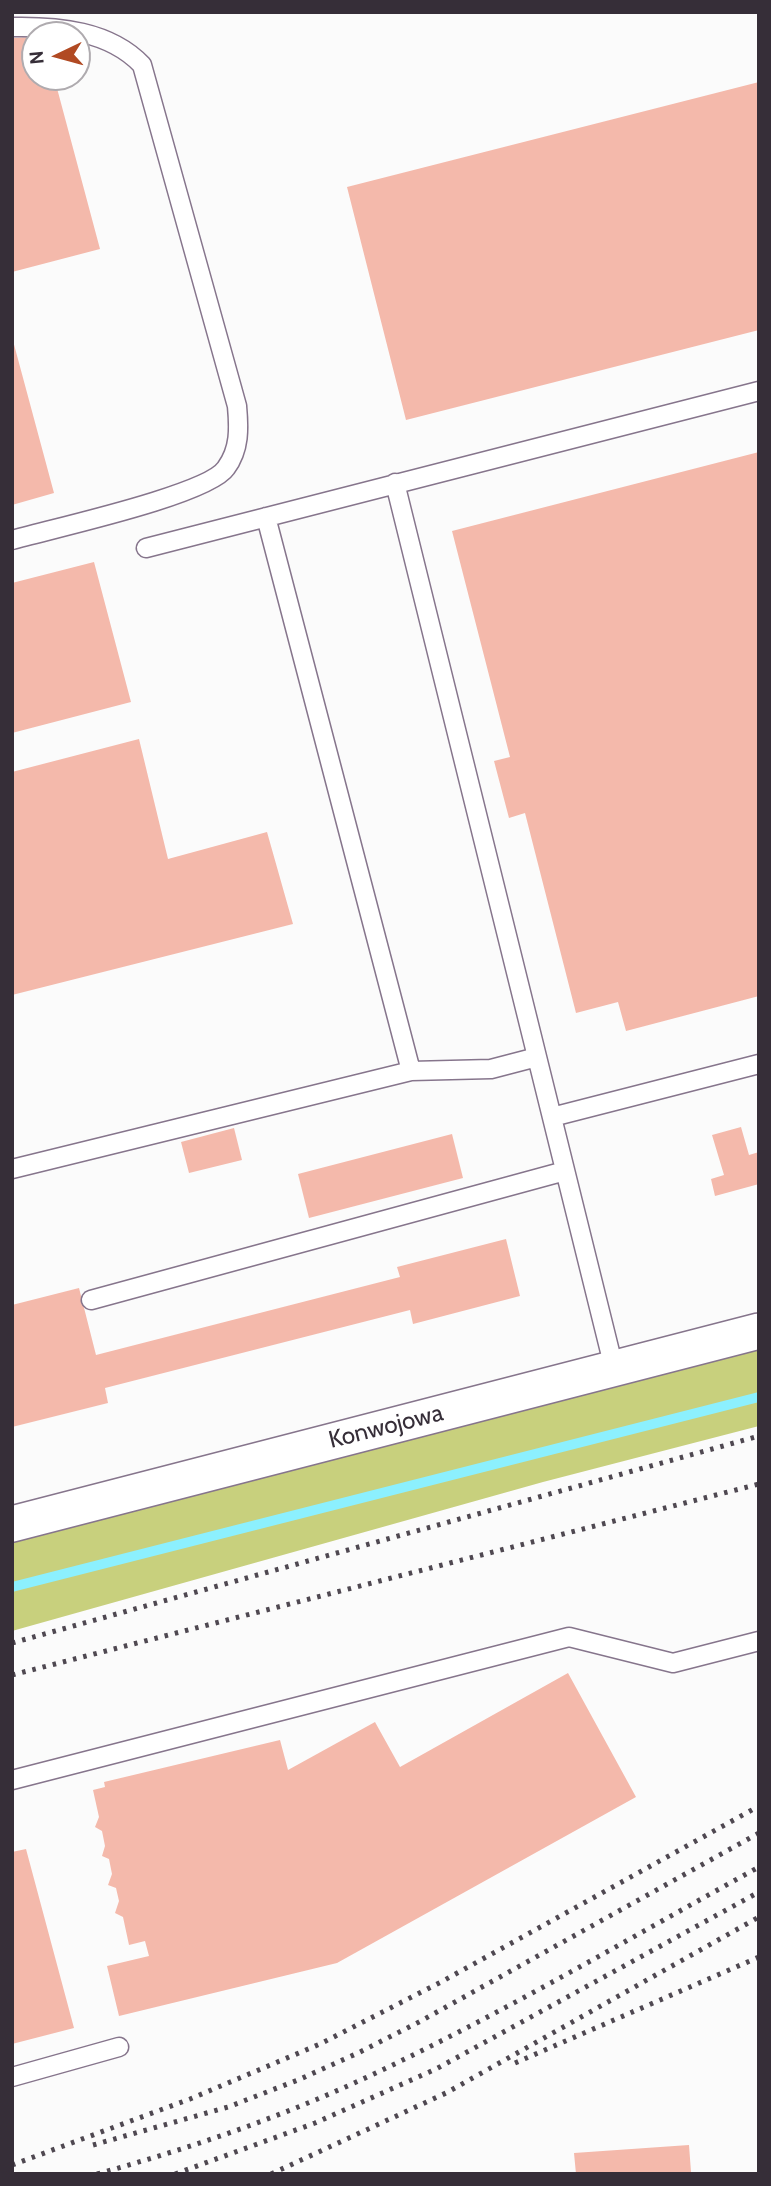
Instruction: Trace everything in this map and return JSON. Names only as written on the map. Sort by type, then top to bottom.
[{"type":"street","name":"Konwojowa","points":[[12,1524],[759,1331]]},
{"type":"lane","points":[[12,27],[41,26],[110,40],[129,51],[142,65],[237,406],[239,438],[225,470],[185,492],[12,540]]},
{"type":"lane","points":[[146,548],[759,391]]},
{"type":"lane","points":[[396,483],[614,1368]]},
{"type":"lane","points":[[266,517],[411,1071]]},
{"type":"lane","points":[[12,1169],[411,1071],[491,1069],[537,1057]]},
{"type":"lane","points":[[552,1117],[759,1064]]},
{"type":"lane","points":[[91,1300],[565,1171]]},
{"type":"lane","points":[[12,1780],[569,1637],[673,1663],[759,1641]]},
{"type":"lane","points":[[12,2077],[119,2047]]},
{"type":"green space","points":[[759,1349],[759,1426],[543,1482],[12,1631],[12,1540]]},
{"type":"building","points":[[12,38],[21,38],[21,91],[58,91],[100,249],[12,272]]},
{"type":"building","points":[[759,82],[759,330],[406,420],[347,187]]},
{"type":"building","points":[[12,337],[54,493],[12,505]]},
{"type":"building","points":[[759,452],[759,996],[626,1031],[618,1002],[576,1013],[525,813],[509,818],[494,761],[510,757],[452,531]]},
{"type":"building","points":[[94,562],[131,702],[12,733],[12,583]]},
{"type":"building","points":[[139,739],[168,859],[267,832],[293,924],[12,995],[12,772]]},
{"type":"building","points":[[741,1127],[749,1155],[759,1152],[759,1184],[715,1196],[711,1179],[724,1175],[712,1135]]},
{"type":"building","points":[[234,1128],[242,1160],[189,1173],[181,1142]]},
{"type":"building","points":[[452,1134],[463,1178],[309,1218],[298,1174]]},
{"type":"building","points":[[506,1239],[520,1296],[413,1324],[410,1310],[105,1388],[108,1403],[12,1427],[12,1305],[79,1288],[96,1355],[400,1277],[397,1267]]},
{"type":"building","points":[[568,1673],[636,1797],[337,1963],[119,2016],[107,1966],[149,1956],[145,1941],[129,1945],[123,1917],[115,1913],[119,1901],[116,1888],[108,1885],[112,1874],[109,1859],[102,1856],[105,1846],[102,1831],[95,1827],[99,1817],[93,1790],[105,1787],[104,1782],[280,1740],[288,1770],[375,1722],[400,1767]]},
{"type":"building","points":[[26,1849],[74,2028],[12,2044],[12,1852]]},
{"type":"building","points":[[689,2145],[691,2172],[576,2174],[574,2153]]},
{"type":"waterway","points":[[12,1587],[759,1397]]},
{"type":"railway","points":[[12,1643],[759,1436]]},
{"type":"railway","points":[[12,1675],[759,1484]]},
{"type":"railway","points":[[12,2165],[190,2099],[320,2044],[441,1982],[759,1806]]},
{"type":"railway","points":[[93,2145],[228,2107],[358,2053],[419,2022],[759,1833]]},
{"type":"railway","points":[[97,2174],[226,2134],[352,2084],[507,2007],[759,1867]]},
{"type":"railway","points":[[175,2174],[315,2123],[436,2069],[759,1892]]},
{"type":"railway","points":[[271,2174],[446,2093],[759,1917]]},
{"type":"railway","points":[[515,2063],[759,1957]]}]
